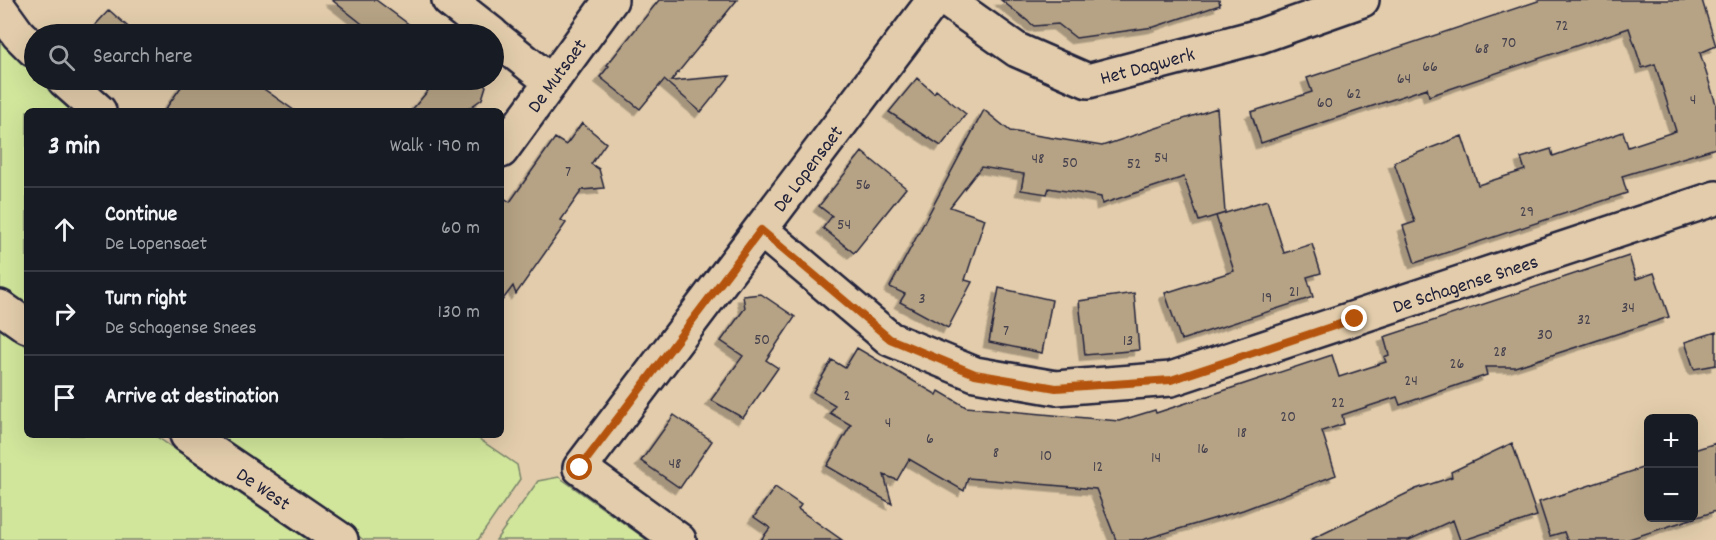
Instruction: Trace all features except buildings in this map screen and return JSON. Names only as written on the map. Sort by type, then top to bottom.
[{"type":"street","points":[[449,0],[479,24]]},
{"type":"street","name":"De Mutsaet","points":[[504,147],[611,0]]},
{"type":"street","name":"De Lopensaet","points":[[679,540],[580,468],[934,0]]},
{"type":"street","name":"Het Dagwerk","points":[[946,0],[1017,50],[1088,81],[1260,36],[1362,0]]},
{"type":"street","points":[[0,9],[24,39]]},
{"type":"street","points":[[504,44],[551,82]]},
{"type":"street","points":[[75,90],[96,108]]},
{"type":"street","name":"De Schagense Snees","points":[[761,230],[890,339],[975,374],[1056,388],[1171,380],[1716,198]]},
{"type":"street","points":[[0,307],[24,324]]},
{"type":"street","name":"De West","points":[[191,438],[341,540]]},
{"type":"green space","points":[[0,32],[24,59],[24,90],[56,90],[77,108],[24,108],[24,306],[0,289]]},
{"type":"green space","points":[[0,328],[24,345],[24,438],[158,438],[308,540],[0,540]]},
{"type":"green space","points":[[223,438],[477,438],[517,465],[520,479],[478,540],[364,540],[245,458]]},
{"type":"green space","points":[[559,477],[647,540],[496,540],[538,481]]},
{"type":"route","points":[[580,468],[761,230],[890,339],[975,374],[1056,388],[1171,380],[1355,319]]}]
